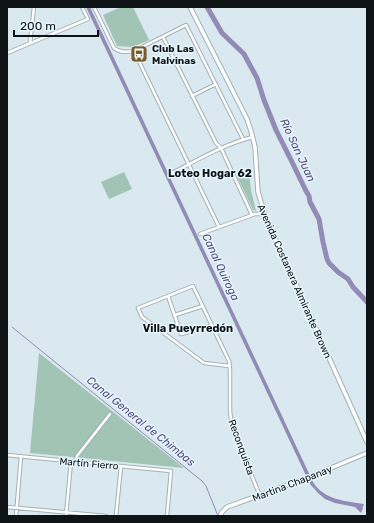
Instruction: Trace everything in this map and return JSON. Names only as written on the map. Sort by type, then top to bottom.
[{"type":"main road","name":"Avenida Costanera Almirante Brown","points":[[190,7],[249,123],[256,154],[257,188],[265,214],[367,442]]},
{"type":"main road","name":"Martina Chapanay","points":[[220,516],[227,507],[260,496],[367,453]]},
{"type":"street","points":[[30,43],[34,7]]},
{"type":"street","points":[[7,53],[88,19],[82,7]]},
{"type":"street","points":[[94,7],[114,48],[122,52],[134,51],[186,25],[243,139]]},
{"type":"street","points":[[163,37],[216,143],[221,148],[252,215]]},
{"type":"street","points":[[134,51],[219,227]]},
{"type":"street","points":[[192,96],[216,84]]},
{"type":"street","points":[[172,173],[221,148],[243,139],[253,137]]},
{"type":"street","points":[[200,234],[255,214],[265,214]]},
{"type":"street","name":"Reconquista","points":[[168,296],[193,286],[229,361],[230,411],[232,427],[260,496]]},
{"type":"street","points":[[212,326],[181,334],[168,296],[138,308],[142,317],[204,363],[230,366]]},
{"type":"street","points":[[175,315],[203,306]]},
{"type":"street","points":[[76,461],[77,456],[110,414]]},
{"type":"street","name":"Martín Fierro","points":[[7,455],[171,471],[167,516]]},
{"type":"street","points":[[16,516],[21,456]]},
{"type":"street","points":[[66,516],[71,461]]},
{"type":"street","points":[[116,516],[121,466]]},
{"type":"street","points":[[7,506],[106,516]]},
{"type":"green space","points":[[121,7],[133,7],[149,40],[133,47],[117,46],[103,15]]},
{"type":"green space","points":[[124,172],[132,189],[109,199],[101,182]]},
{"type":"green space","points":[[249,174],[256,211],[253,210],[237,176]]},
{"type":"green space","points":[[39,353],[184,468],[30,453]]},
{"type":"shaded area","points":[[86,7],[90,7],[313,482],[323,493],[329,496],[336,499],[364,504],[361,513],[355,507],[335,503],[325,499],[310,484]]},
{"type":"waterway","name":"Río San Juan","points":[[207,7],[222,33],[244,54],[257,78],[276,130],[319,219],[329,263],[348,279],[353,287],[367,302]]},
{"type":"waterway","name":"Canal General de Chimbas","points":[[12,327],[39,349]]},
{"type":"waterway","name":"Canal General de Chimbas","points":[[39,349],[202,481],[206,486],[218,516]]},
{"type":"place","name":"Club Las Malvinas","points":[[139,54]]},
{"type":"district","name":"Loteo Hogar 62","points":[[210,173]]},
{"type":"district","name":"Villa Pueyrredón","points":[[188,328]]},
{"type":"water label","name":"Canal Quiroga","points":[[221,267]]}]
